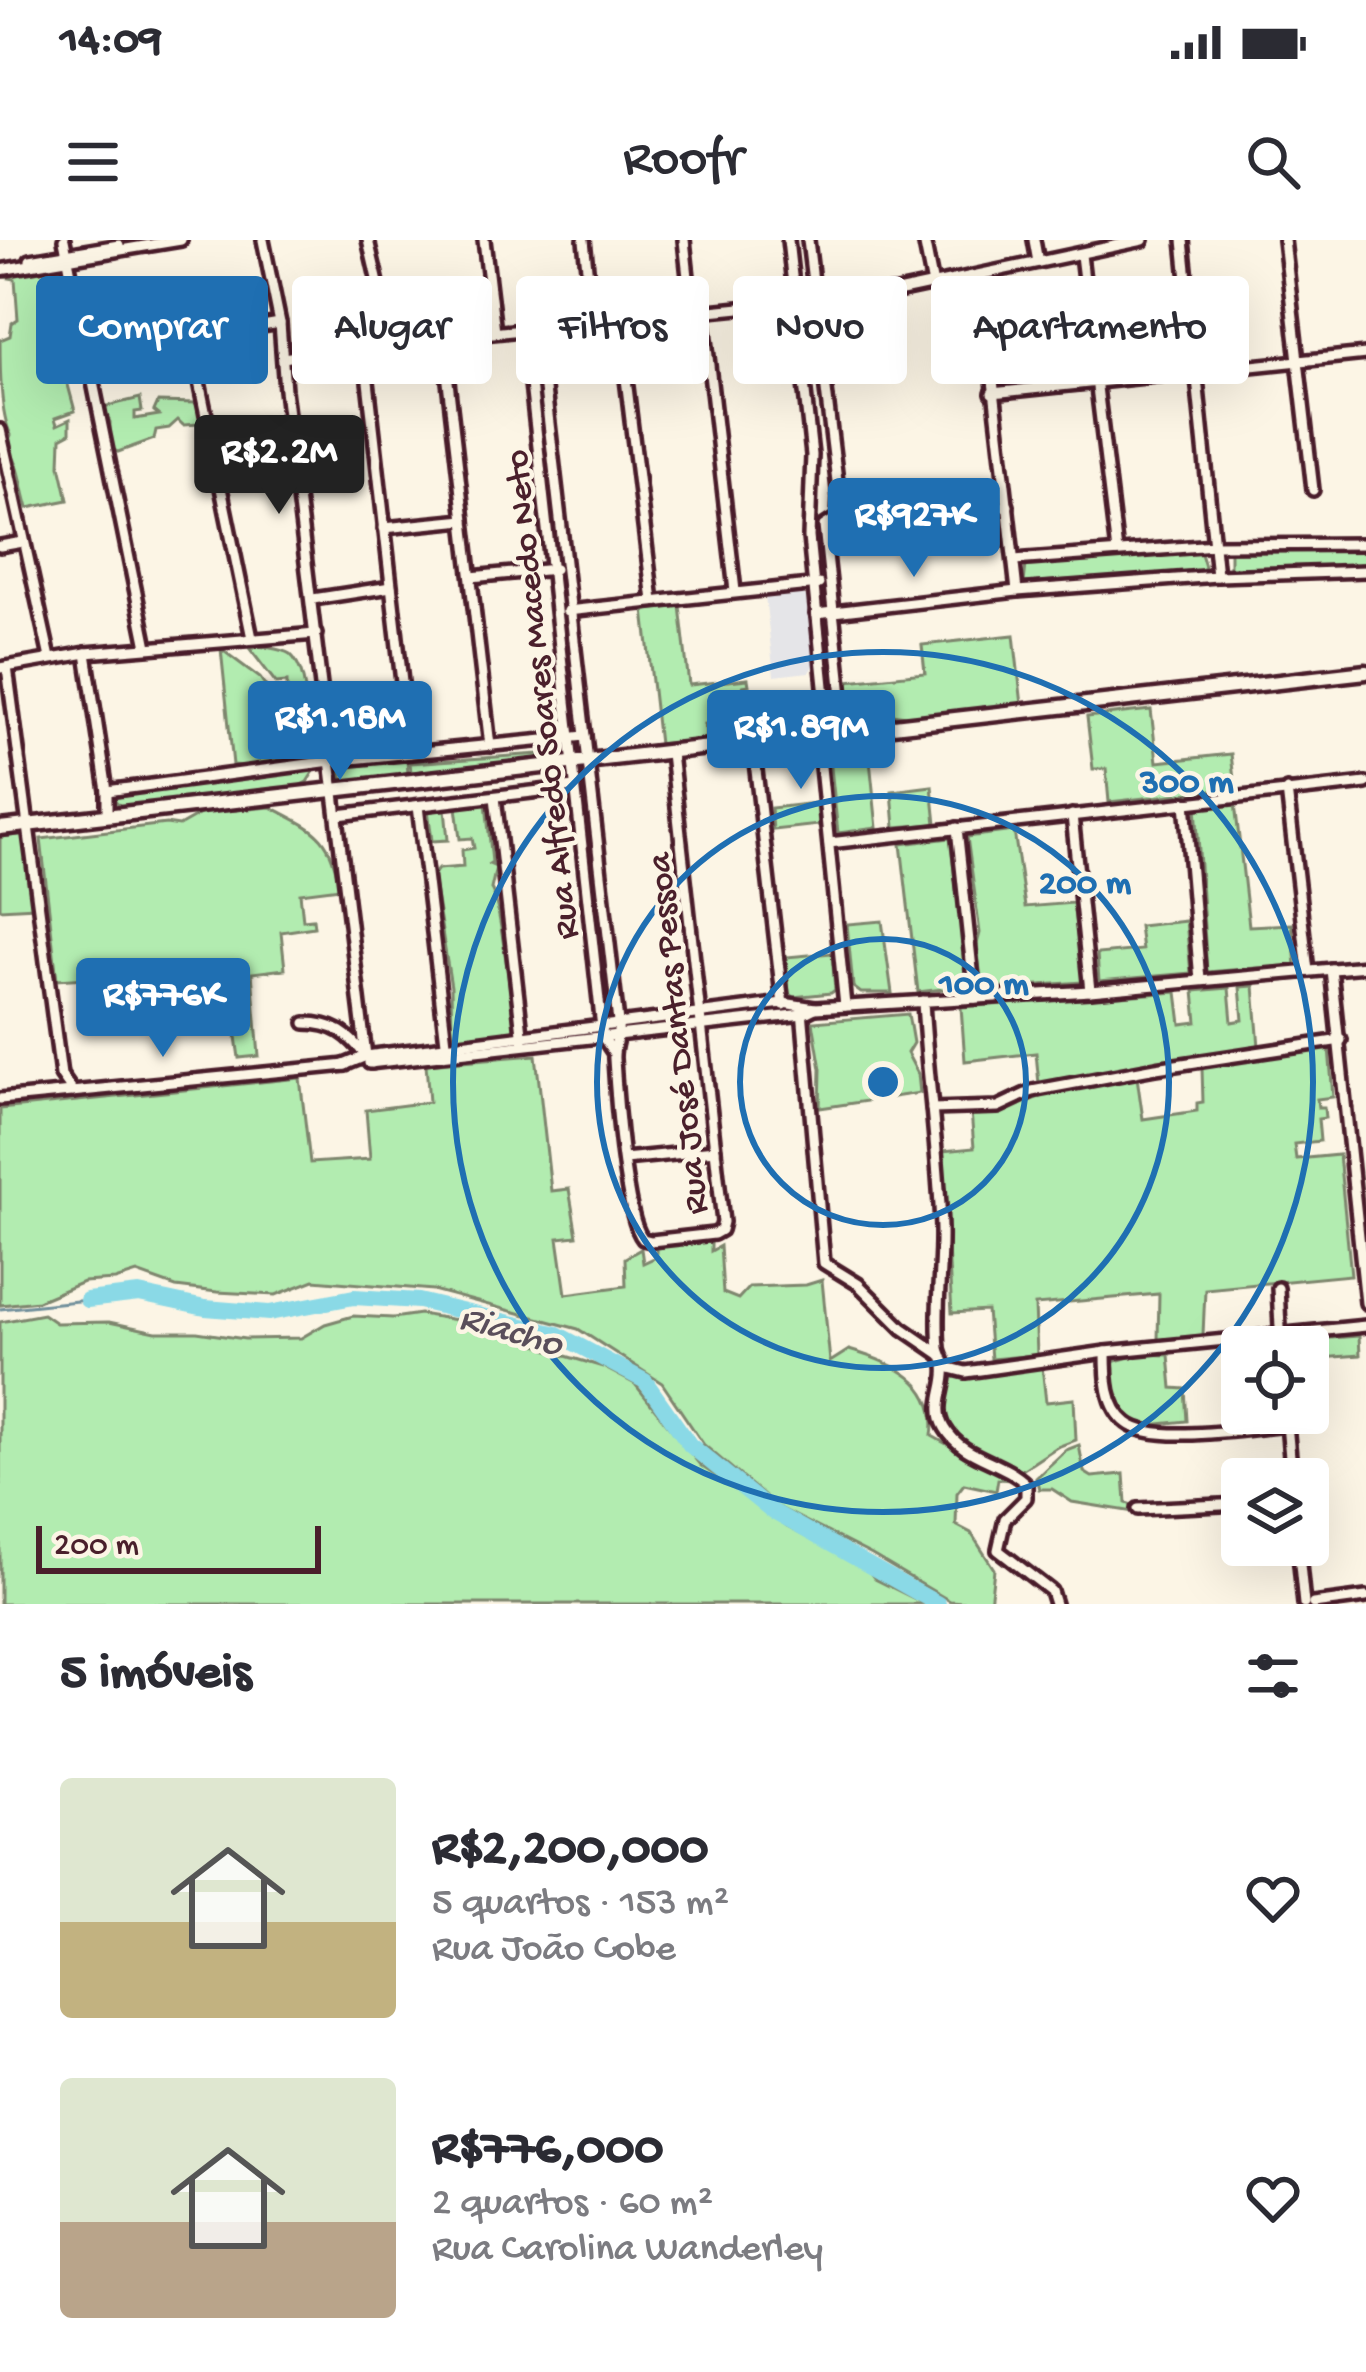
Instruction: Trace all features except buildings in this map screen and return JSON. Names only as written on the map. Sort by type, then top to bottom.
[{"type":"main road","points":[[0,828],[1366,672]]},
{"type":"street","points":[[64,240],[71,276]]},
{"type":"street","points":[[68,259],[148,240]]},
{"type":"street","points":[[263,240],[280,323],[369,1060]]},
{"type":"street","points":[[368,240],[376,276]]},
{"type":"street","points":[[484,240],[495,332]]},
{"type":"street","points":[[584,240],[588,276]]},
{"type":"street","points":[[684,240],[691,276]]},
{"type":"street","points":[[788,240],[792,276]]},
{"type":"street","points":[[808,240],[813,276]]},
{"type":"street","points":[[924,240],[931,276]]},
{"type":"street","points":[[1034,240],[1038,262]]},
{"type":"street","points":[[975,276],[1143,240]]},
{"type":"street","points":[[1183,240],[1187,276]]},
{"type":"street","points":[[1284,240],[1313,490]]},
{"type":"street","points":[[0,267],[173,241]]},
{"type":"street","points":[[1081,255],[1084,276]]},
{"type":"street","points":[[980,275],[1017,591]]},
{"type":"street","points":[[268,325],[280,323]]},
{"type":"street","points":[[492,332],[516,330]]},
{"type":"street","points":[[1249,366],[1366,354]]},
{"type":"street","points":[[283,358],[292,357]]},
{"type":"street","points":[[92,384],[147,646]]},
{"type":"street","points":[[200,384],[253,638]]},
{"type":"street","points":[[368,384],[410,753]]},
{"type":"street","points":[[448,384],[490,746]]},
{"type":"street","name":"Rua Alfredo Soares Macedo Neto","points":[[531,384],[603,1037],[613,1052],[638,1234],[651,1241],[714,1234]]},
{"type":"street","name":"Rua Alfredo Soares Macedo Neto","points":[[545,384],[619,1022],[613,1052]]},
{"type":"street","points":[[627,384],[653,601]]},
{"type":"street","points":[[707,384],[735,591]]},
{"type":"street","points":[[804,384],[813,479],[809,537],[826,704],[829,843],[845,1006]]},
{"type":"street","points":[[824,526],[838,518],[826,384]]},
{"type":"street","points":[[992,393],[1071,384]]},
{"type":"street","points":[[1097,384],[1117,552]]},
{"type":"street","points":[[1198,384],[1217,576]]},
{"type":"street","points":[[1,436],[50,658]]},
{"type":"street","points":[[540,474],[556,473]]},
{"type":"street","points":[[813,479],[838,477]]},
{"type":"street","points":[[824,526],[1008,506]]},
{"type":"street","points":[[385,528],[464,520]]},
{"type":"street","points":[[824,526],[846,734]]},
{"type":"street","points":[[0,546],[23,542]]},
{"type":"street","points":[[1014,560],[1215,545],[1366,544]]},
{"type":"street","points":[[471,577],[566,568]]},
{"type":"street","points":[[816,614],[1017,591],[1366,571]]},
{"type":"street","points":[[556,612],[829,584]]},
{"type":"street","points":[[313,598],[391,587]]},
{"type":"street","points":[[74,1092],[61,1075],[4,667],[147,646],[316,634]]},
{"type":"street","points":[[86,653],[107,816]]},
{"type":"street","points":[[560,656],[576,654]]},
{"type":"street","points":[[826,704],[842,701]]},
{"type":"street","points":[[107,791],[331,761],[585,736]]},
{"type":"street","points":[[753,744],[785,1016]]},
{"type":"street","name":"Rua José Dantas Pessoa","points":[[671,753],[723,1222],[714,1234]]},
{"type":"street","points":[[829,843],[1366,783]]},
{"type":"street","points":[[338,815],[574,788]]},
{"type":"street","points":[[1287,790],[1308,971]]},
{"type":"street","points":[[495,797],[523,1041]]},
{"type":"street","points":[[576,801],[592,799]]},
{"type":"street","points":[[1185,802],[1200,980]]},
{"type":"street","points":[[418,806],[447,1050]]},
{"type":"street","points":[[1072,815],[1090,991]]},
{"type":"street","points":[[957,828],[975,998]]},
{"type":"street","points":[[523,1041],[619,1022],[785,1016],[802,1009],[1090,991],[1366,966]]},
{"type":"street","points":[[1331,969],[1366,1303]]},
{"type":"street","points":[[923,1001],[941,1231],[937,1298],[940,1354],[946,1367],[939,1398],[941,1421],[971,1454],[1022,1479],[1028,1489],[1024,1502],[1005,1519],[999,1553],[1052,1591],[1055,1604]]},
{"type":"street","points":[[0,1100],[344,1065],[523,1041],[620,1035],[783,1003],[802,1009]]},
{"type":"street","points":[[802,1009],[824,1262],[858,1284],[902,1328],[940,1354]]},
{"type":"street","points":[[305,1023],[326,1023],[353,1041],[369,1060]]},
{"type":"street","points":[[932,1109],[998,1107],[1032,1091],[1341,1040]]},
{"type":"street","points":[[625,1159],[715,1150]]},
{"type":"street","points":[[1277,1288],[1279,1326]]},
{"type":"street","points":[[1329,1332],[1366,1326]]},
{"type":"street","points":[[946,1367],[966,1372],[1106,1352],[1221,1345]]},
{"type":"street","points":[[1106,1352],[1112,1403],[1136,1429],[1165,1434],[1221,1427]]},
{"type":"street","points":[[1138,1509],[1221,1505]]},
{"type":"street","points":[[1300,1566],[1304,1604]]},
{"type":"street","points":[[1313,1604],[1366,1597]]},
{"type":"shaded area","points":[[803,592],[815,664],[809,672],[774,676],[765,596]]},
{"type":"green space","points":[[65,259],[66,269],[36,276],[36,384],[68,384],[75,411],[55,418],[57,425],[70,419],[70,433],[61,438],[60,465],[68,500],[28,508],[18,467],[6,446],[11,435],[3,403],[0,340],[10,336],[12,323],[18,319],[15,279],[4,277],[6,272]]},
{"type":"green space","points":[[140,398],[142,411],[135,412],[135,419],[159,415],[154,411],[158,402],[197,403],[203,418],[200,424],[183,425],[178,420],[156,430],[154,439],[118,452],[110,448],[110,422],[103,407]]},
{"type":"green space","points":[[1366,549],[1366,566],[1230,569],[1230,551]]},
{"type":"green space","points":[[1200,550],[1205,567],[1201,571],[1024,583],[1026,565]]},
{"type":"green space","points":[[680,606],[689,685],[748,679],[749,685],[743,686],[750,705],[786,701],[788,715],[705,724],[706,739],[659,744],[644,610]]},
{"type":"green space","points":[[1014,635],[1022,705],[913,717],[885,713],[862,722],[860,705],[851,705],[847,681],[925,673],[922,645]]},
{"type":"green space","points":[[221,649],[260,678],[313,758],[253,767],[233,765]]},
{"type":"green space","points":[[250,649],[284,651],[294,659],[305,688],[303,709],[287,695],[287,682],[276,683]]},
{"type":"green space","points":[[1151,710],[1157,762],[1231,754],[1235,788],[1109,802],[1106,769],[1093,769],[1087,717]]},
{"type":"green space","points":[[868,741],[877,828],[838,833],[829,749]]},
{"type":"green space","points":[[566,744],[567,758],[411,772],[410,763],[540,754],[541,746]]},
{"type":"green space","points":[[407,759],[408,775],[342,778],[341,766]]},
{"type":"green space","points":[[316,768],[307,782],[294,788],[122,808],[113,798],[213,780]]},
{"type":"green space","points":[[932,786],[936,824],[895,827],[892,791]]},
{"type":"green space","points":[[486,803],[489,864],[496,867],[491,889],[502,932],[514,1028],[511,1033],[452,1038],[451,987],[433,876],[438,869],[463,867],[462,850],[474,848],[472,838],[460,839],[456,807],[445,809],[448,840],[432,841],[428,809]]},
{"type":"green space","points":[[817,803],[819,825],[773,830],[771,808]]},
{"type":"green space","points":[[1235,803],[1249,926],[1292,924],[1296,965],[1207,972],[1196,806]]},
{"type":"green space","points":[[271,807],[326,845],[340,888],[300,893],[303,920],[313,919],[314,927],[281,932],[285,969],[252,973],[259,1056],[239,1058],[234,1022],[218,1010],[206,1010],[217,1001],[216,994],[189,996],[184,970],[127,975],[119,993],[110,999],[101,985],[87,983],[85,978],[57,980],[41,839],[179,826],[202,813]]},
{"type":"green space","points":[[1014,831],[1025,907],[1073,903],[1083,982],[982,989],[967,837]]},
{"type":"green space","points":[[25,834],[35,907],[0,909],[0,837]]},
{"type":"green space","points":[[950,838],[968,986],[918,992],[901,844]]},
{"type":"green space","points":[[882,921],[892,993],[861,993],[853,987],[847,924]]},
{"type":"green space","points":[[1186,921],[1191,973],[1099,981],[1097,954],[1142,950],[1139,926]]},
{"type":"green space","points":[[832,953],[835,990],[789,994],[786,957]]},
{"type":"green space","points":[[1254,986],[1259,1047],[1039,1084],[1036,1053],[965,1061],[961,1007],[1177,992],[1181,1024],[1197,1022],[1194,991],[1229,988],[1232,1022],[1243,1020],[1240,987]]},
{"type":"green space","points":[[908,1014],[913,1043],[907,1053],[918,1074],[920,1093],[820,1108],[821,1069],[813,1022]]},
{"type":"green space","points":[[1329,1048],[1333,1097],[1317,1099],[1325,1118],[1318,1119],[1320,1141],[1294,1144],[1296,1159],[1339,1155],[1351,1275],[1205,1289],[1203,1335],[1158,1340],[1159,1294],[1035,1305],[1037,1355],[991,1359],[987,1311],[952,1313],[942,1151],[974,1148],[971,1111],[997,1113],[1050,1093],[1137,1077],[1143,1119],[1197,1111],[1197,1103],[1203,1102],[1202,1068]]},
{"type":"green space","points":[[536,1055],[551,1191],[569,1189],[577,1236],[558,1238],[566,1294],[626,1286],[625,1258],[641,1249],[643,1263],[656,1257],[656,1248],[699,1240],[711,1243],[711,1251],[720,1246],[723,1293],[738,1299],[749,1287],[822,1280],[830,1362],[849,1350],[896,1368],[928,1401],[932,1436],[1012,1480],[998,1479],[996,1491],[964,1484],[957,1493],[956,1525],[971,1533],[994,1569],[990,1604],[950,1601],[776,1506],[704,1445],[662,1383],[578,1329],[433,1290],[314,1280],[276,1295],[176,1287],[137,1273],[83,1282],[38,1301],[0,1305],[0,1109],[300,1078],[310,1163],[370,1159],[366,1110],[429,1102],[426,1064]]},
{"type":"green space","points":[[43,1314],[56,1323],[109,1322],[156,1332],[245,1339],[301,1338],[353,1316],[420,1314],[492,1326],[603,1367],[635,1384],[700,1465],[787,1527],[925,1604],[0,1604],[0,1322]]},
{"type":"green space","points":[[1359,1336],[1360,1355],[1329,1357],[1329,1338]]},
{"type":"green space","points":[[1140,1354],[1169,1355],[1172,1388],[1185,1389],[1187,1421],[1149,1425],[1124,1417],[1112,1392],[1112,1362]]},
{"type":"green space","points":[[1042,1366],[1046,1402],[1074,1399],[1076,1440],[1022,1470],[975,1448],[952,1428],[944,1397],[948,1377]]},
{"type":"green space","points":[[1079,1445],[1084,1472],[1092,1477],[1124,1474],[1126,1503],[1135,1506],[1134,1512],[1072,1502],[1052,1489],[1039,1489],[1036,1478],[1066,1450]]},
{"type":"waterway","name":"Riacho","points":[[87,1300],[139,1294],[205,1308],[269,1313],[354,1297],[419,1301],[557,1334],[645,1381],[690,1445],[770,1510],[938,1604]]},
{"type":"waterway","name":"Riacho","points":[[0,1309],[87,1300]]}]
